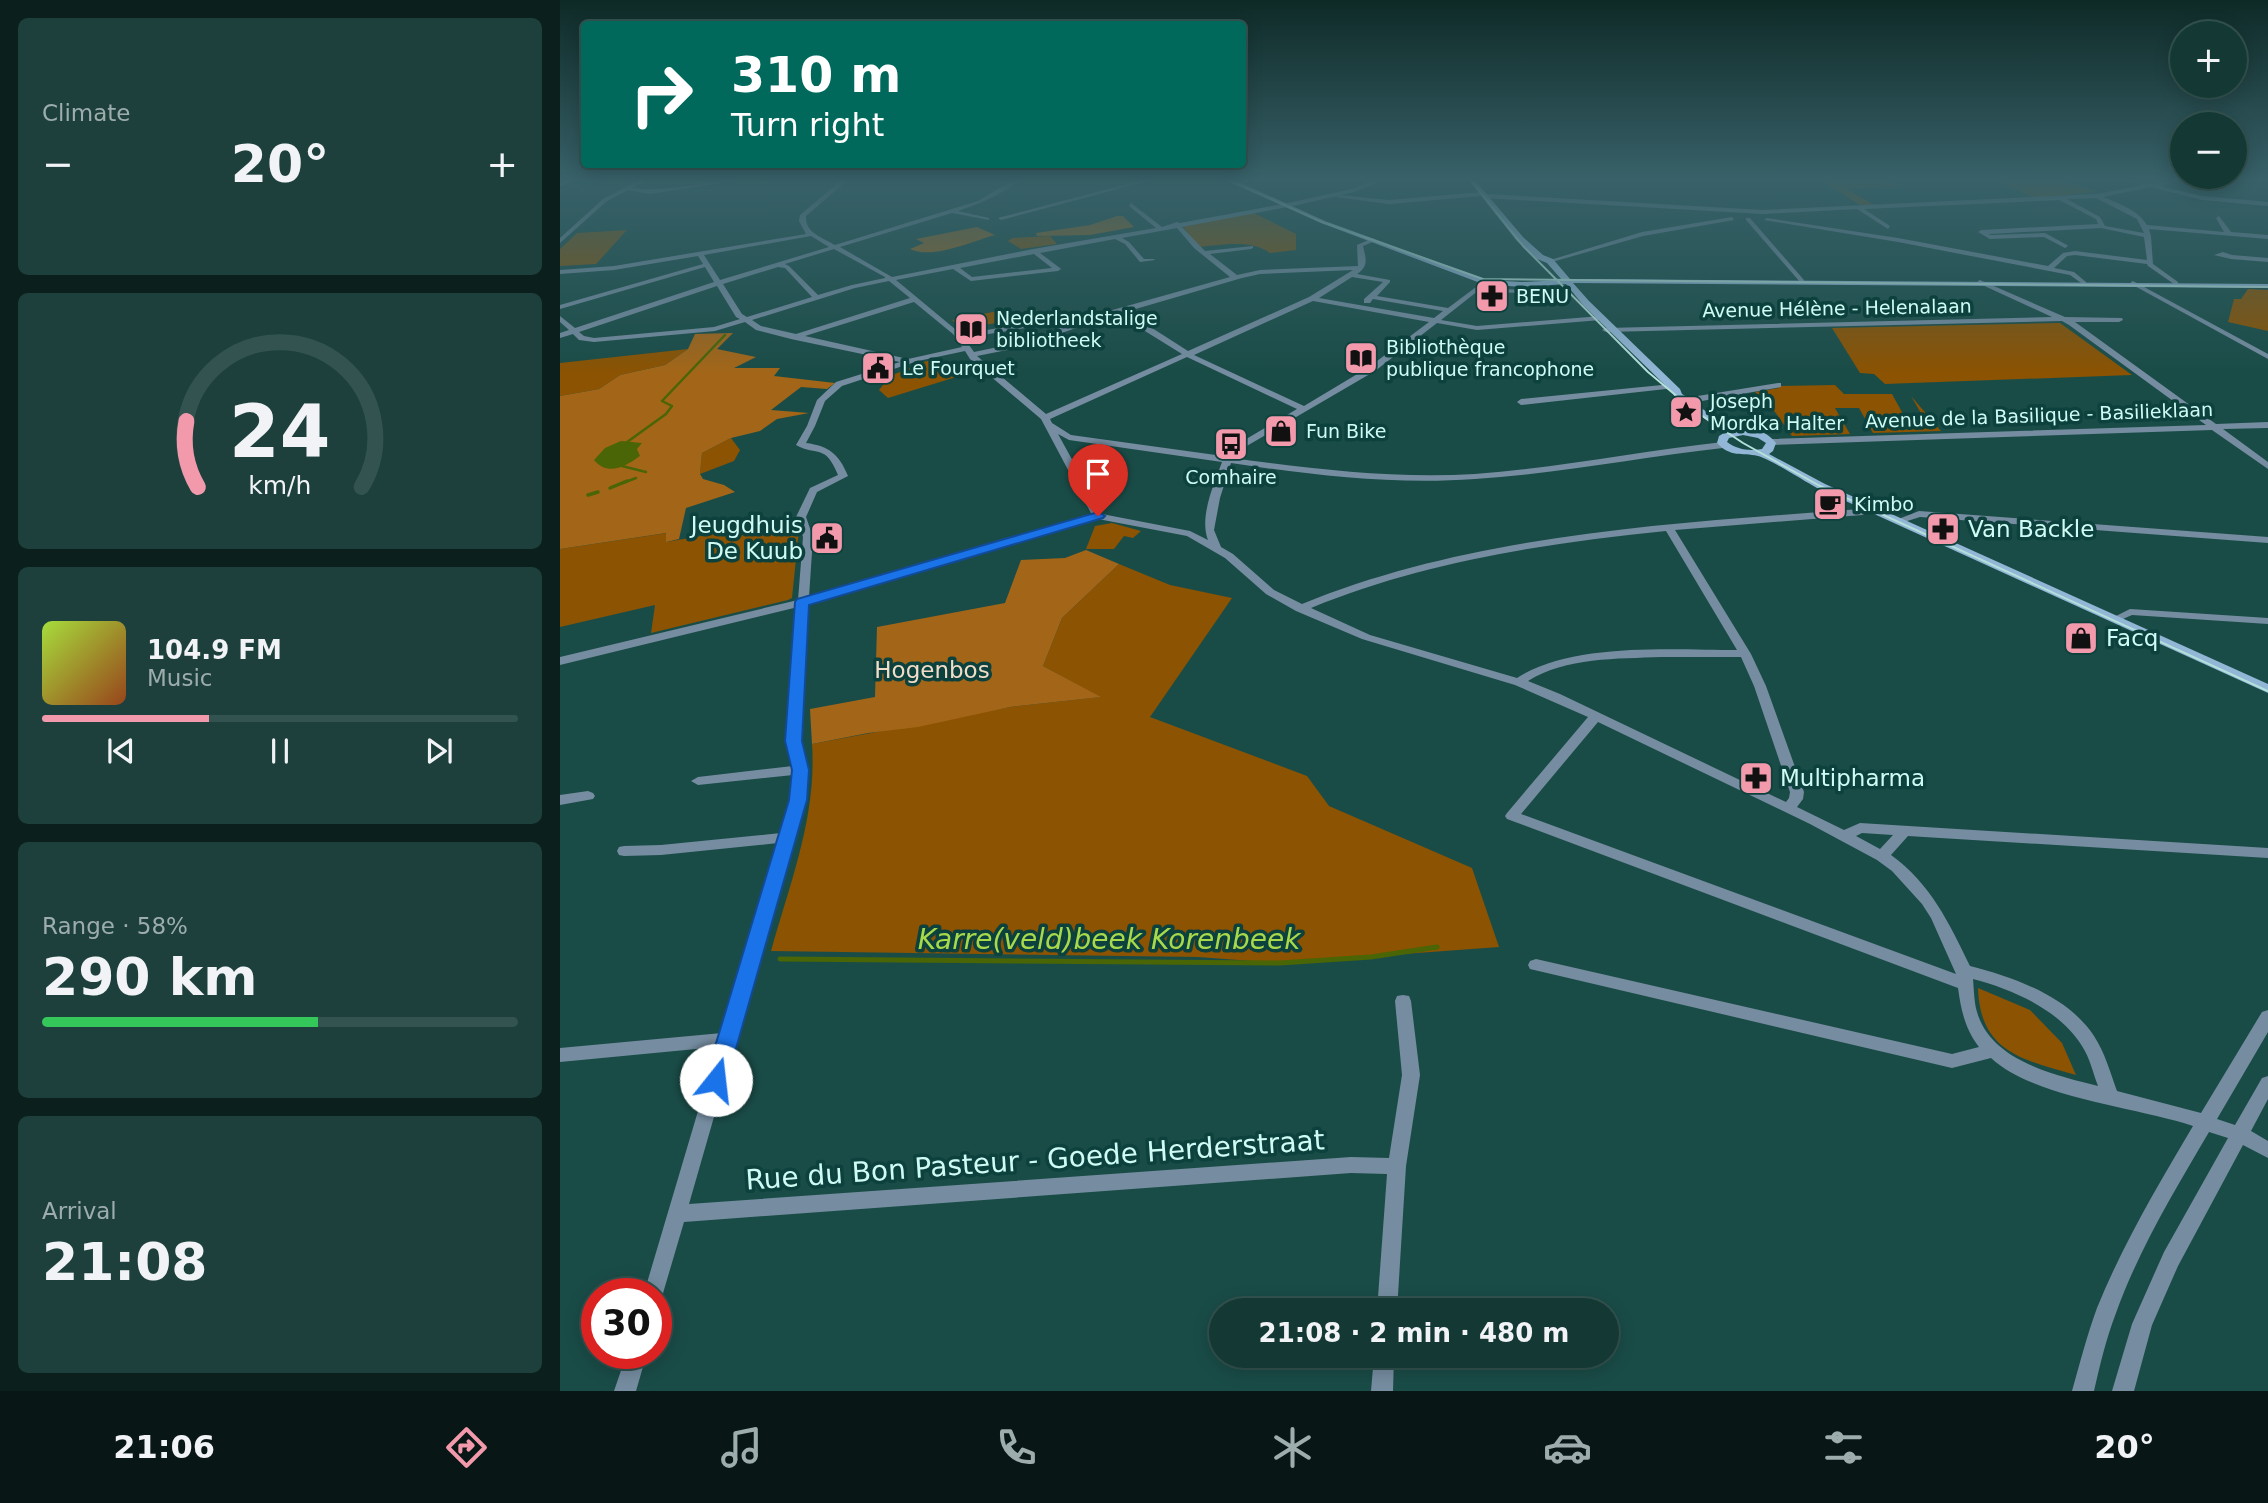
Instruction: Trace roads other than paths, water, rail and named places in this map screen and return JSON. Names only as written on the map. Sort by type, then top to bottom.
[{"type":"main road","points":[[1381,243],[1486,282],[1802,281],[2268,286]]},
{"type":"main road","points":[[1523,243],[1530,253],[1669,387],[1666,392],[1683,402],[1726,438],[1738,452],[1766,448]]},
{"type":"main road","points":[[1524,243],[1540,257],[1550,261],[1563,282],[1565,293],[1598,318]]},
{"type":"main road","points":[[1726,438],[1756,434],[1766,448],[1874,507],[2268,689]]},
{"type":"street","points":[[560,272],[614,268],[764,243]]},
{"type":"street","points":[[826,243],[870,264],[915,299],[960,336],[970,353],[1069,438]]},
{"type":"street","points":[[560,336],[848,243]]},
{"type":"street","points":[[560,318],[582,338],[594,340],[698,332],[746,320],[815,296],[1077,243]]},
{"type":"street","points":[[1127,243],[1138,261],[1152,260]]},
{"type":"street","points":[[1193,243],[1236,278]]},
{"type":"street","points":[[1048,422],[1312,299],[1361,268],[1363,263],[1360,245],[1365,243]]},
{"type":"street","points":[[1550,261],[1612,243]]},
{"type":"street","points":[[1769,243],[1802,281]]},
{"type":"street","points":[[1913,243],[2072,273],[2084,283]]},
{"type":"street","points":[[2059,243],[2065,246]]},
{"type":"street","points":[[2149,243],[2150,265],[2176,284]]},
{"type":"street","points":[[1206,253],[1251,247]]},
{"type":"street","points":[[953,266],[968,278],[976,279],[1058,269],[1033,251]]},
{"type":"street","points":[[2049,269],[2062,256],[2070,253],[2150,262]]},
{"type":"street","points":[[700,254],[718,284],[746,320],[766,331],[908,362]]},
{"type":"street","points":[[2217,255],[2268,260]]},
{"type":"street","points":[[560,306],[706,265]]},
{"type":"street","points":[[779,265],[787,267],[815,296]]},
{"type":"street","points":[[659,1278],[798,800],[800,770],[794,741],[808,537],[801,517],[813,490],[843,476],[837,461],[825,448],[800,445],[821,400],[834,388],[908,362],[941,355],[962,359],[970,353],[1014,346],[1120,310],[1260,272],[1361,268]]},
{"type":"street","points":[[1352,275],[1388,281],[1358,307]]},
{"type":"street","points":[[1216,547],[1209,530],[1225,460],[1232,452],[1372,369],[1486,282]]},
{"type":"street","points":[[1980,282],[2068,320],[2268,466]]},
{"type":"street","points":[[2133,283],[2268,357]]},
{"type":"street","points":[[1496,291],[1565,293]]},
{"type":"street","points":[[1372,297],[1448,310]]},
{"type":"street","points":[[794,337],[915,299]]},
{"type":"street","points":[[1312,299],[1477,328],[1598,318]]},
{"type":"street","points":[[960,336],[1076,317],[1093,319]]},
{"type":"street","name":"Avenue Hélène - Helenalaan","points":[[1609,330],[2119,320]]},
{"type":"street","points":[[1135,321],[1188,355],[1304,409]]},
{"type":"street","points":[[1683,402],[1778,386]]},
{"type":"street","points":[[1521,402],[1669,387]]},
{"type":"street","points":[[1048,422],[1098,516]]},
{"type":"street","name":"Avenue de la Basilique - Basilieklaan","points":[[1766,448],[2268,425]]},
{"type":"street","points":[[1057,442],[1069,438],[1225,460],[1375,476],[1443,478],[1499,474],[1726,438]]},
{"type":"street","points":[[1300,609],[1411,572],[1471,557],[1566,539],[1668,527],[1861,512],[1874,507]]},
{"type":"street","points":[[1901,520],[1919,514],[2268,540]]},
{"type":"street","points":[[560,661],[802,602],[1098,516],[1190,534],[1216,547],[1270,592],[1300,609],[1366,637],[1519,682],[1596,716],[1882,856],[1897,867],[1927,900],[1965,977],[1969,1012],[1976,1029],[2007,1062],[2035,1077],[2110,1095],[2239,1134],[2268,1150]]},
{"type":"street","points":[[1668,527],[1745,654],[1760,686],[1797,792],[1796,799],[1787,808]]},
{"type":"street","points":[[1190,534],[1209,530]]},
{"type":"street","points":[[2116,619],[2130,612],[2268,621]]},
{"type":"street","points":[[1519,682],[1533,672],[1557,664],[1607,656],[1745,654]]},
{"type":"street","points":[[1596,716],[1512,816],[1965,977],[1990,976],[2021,988],[2059,1013],[2085,1036],[2110,1095]]},
{"type":"street","points":[[698,780],[800,770]]},
{"type":"street","points":[[560,800],[588,796]]},
{"type":"street","points":[[1845,836],[1860,828],[2268,853]]},
{"type":"street","points":[[1882,856],[1905,831]]},
{"type":"street","points":[[624,851],[661,850],[788,837]]},
{"type":"street","points":[[1536,965],[1952,1060],[1993,1050]]},
{"type":"street","points":[[1388,1298],[1396,1166],[1410,1075],[1404,1001]]},
{"type":"street","points":[[2083,1391],[2106,1311],[2122,1274],[2146,1227],[2268,1017]]},
{"type":"street","points":[[560,1055],[728,1039]]},
{"type":"street","points":[[2123,1391],[2142,1324],[2154,1294],[2268,1083]]},
{"type":"street","name":"Rue du Bon Pasteur - Goede Herderstraat","points":[[678,1214],[1351,1165],[1396,1166]]},
{"type":"street","points":[[1382,1391],[1383,1368]]},
{"type":"street","points":[[625,1391],[632,1369]]},
{"type":"waterway","points":[[623,445],[666,414],[672,406],[662,401],[725,335]]},
{"type":"waterway","points":[[622,466],[646,472]]},
{"type":"waterway","points":[[623,483],[636,478]]},
{"type":"waterway","points":[[610,488],[627,481]]},
{"type":"waterway","points":[[588,495],[598,492]]},
{"type":"waterway","name":"Karre(veld)beek Korenbeek","points":[[780,959],[1280,963],[1371,957],[1437,947]]},
{"type":"tram line","points":[[1381,243],[1483,279],[1556,280]]},
{"type":"tram line","points":[[1521,243],[1556,280]]},
{"type":"tram line","points":[[1556,280],[2268,287]]},
{"type":"tram line","points":[[1556,280],[1648,372],[1692,409],[1743,443],[1820,486],[2268,691]]},
{"type":"place","name":"BENU","points":[[1492,296]]},
{"type":"place","name":"Nederlandstalige bibliotheek","points":[[971,329]]},
{"type":"place","name":"Bibliothèque publique francophone","points":[[1361,358]]},
{"type":"place","name":"Le Fourquet","points":[[878,368]]},
{"type":"place","name":"Joseph Mordka Halter","points":[[1686,412]]},
{"type":"place","name":"Fun Bike","points":[[1281,431]]},
{"type":"place","name":"Comhaire","points":[[1231,444]]},
{"type":"place","name":"Kimbo","points":[[1830,504]]},
{"type":"place","name":"Van Backle","points":[[1943,529]]},
{"type":"place","name":"Jeugdhuis De Kuub","points":[[827,538]]},
{"type":"place","name":"Facq","points":[[2081,638]]},
{"type":"place","name":"Multipharma","points":[[1756,778]]},
{"type":"park label","name":"Hogenbos","points":[[932,670]]}]
